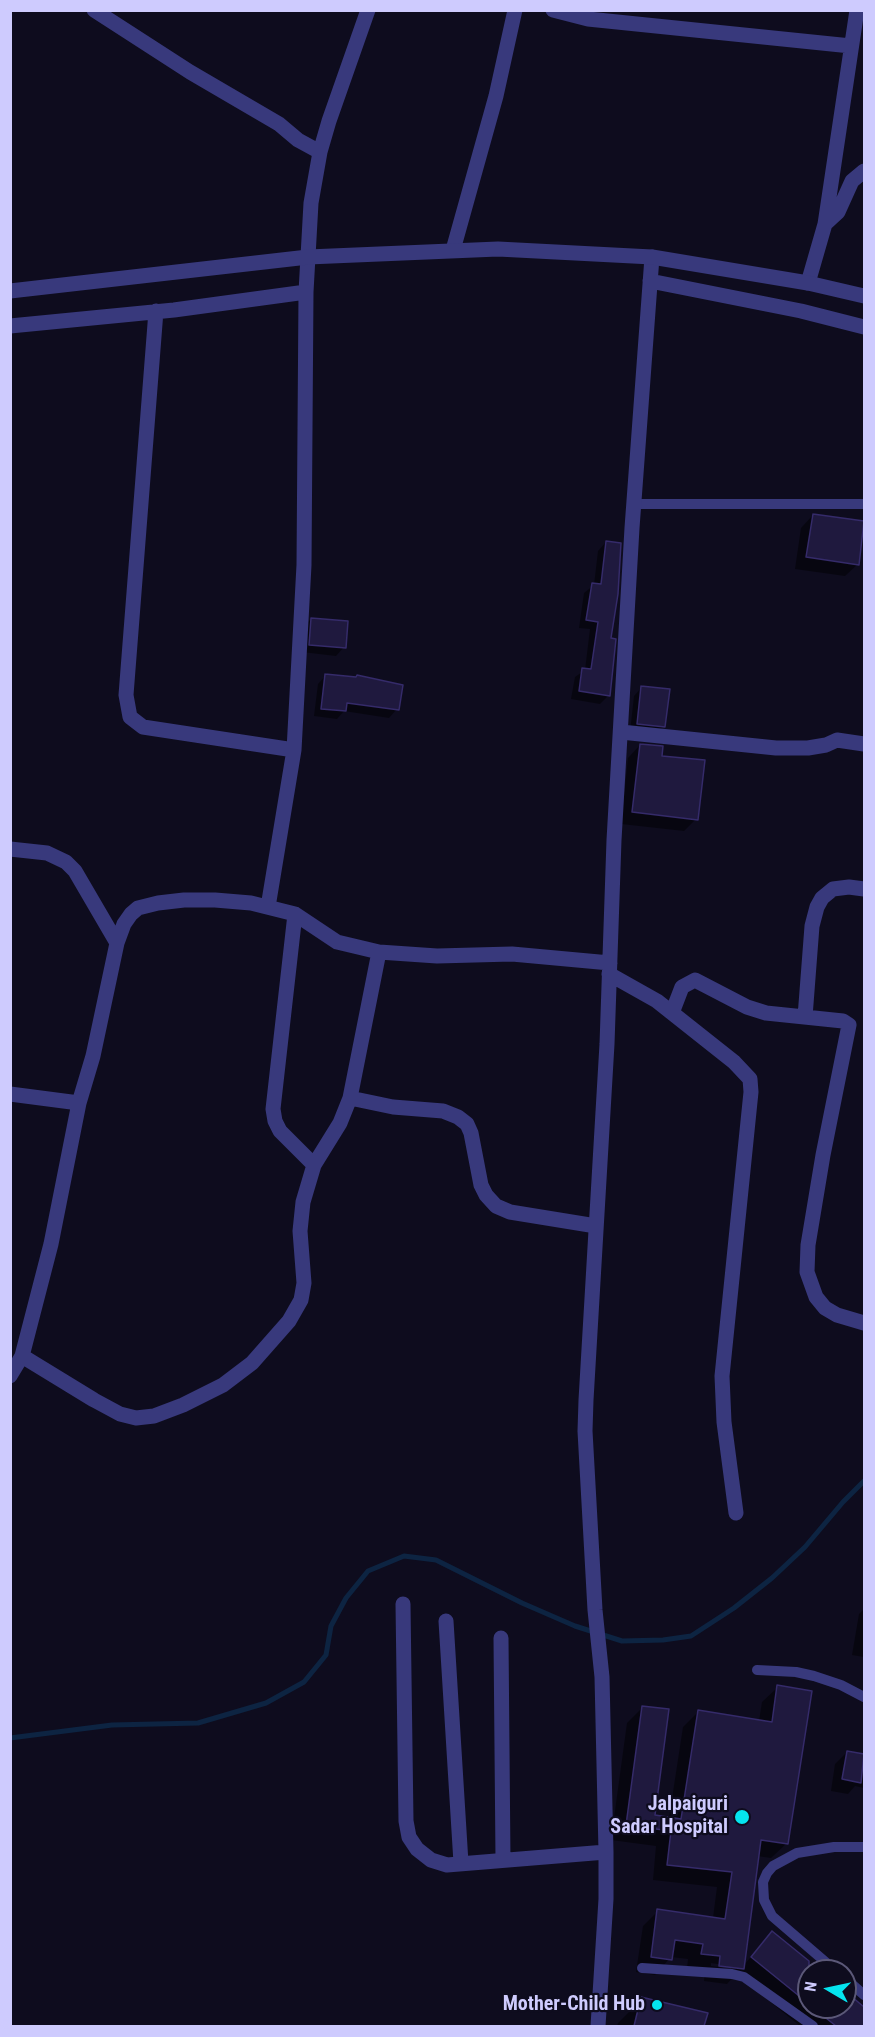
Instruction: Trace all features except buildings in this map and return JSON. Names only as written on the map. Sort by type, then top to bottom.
[{"type":"street","points":[[94,10],[189,72],[279,124],[298,140],[321,152]]},
{"type":"street","points":[[268,907],[294,750],[304,565],[306,292],[311,202],[329,122],[368,10]]},
{"type":"street","points":[[453,250],[496,96],[515,10]]},
{"type":"street","points":[[553,10],[588,19],[851,46]]},
{"type":"street","points":[[808,283],[825,224],[856,10]]},
{"type":"street","points":[[825,224],[838,212],[852,181],[864,171]]},
{"type":"street","points":[[10,291],[308,258],[498,249],[652,257],[808,283],[864,296]]},
{"type":"street","points":[[597,2026],[606,1899],[606,1852],[602,1677],[595,1610],[585,1431],[614,840],[634,504],[652,257]]},
{"type":"street","points":[[650,281],[801,311],[864,327]]},
{"type":"street","points":[[10,326],[306,292]]},
{"type":"street","points":[[156,311],[126,695],[130,717],[143,727],[294,750]]},
{"type":"street","points":[[621,732],[776,748],[808,748],[826,745],[837,740],[864,744]]},
{"type":"street","points":[[10,849],[47,853],[66,862],[75,871],[117,943]]},
{"type":"street","points":[[805,1017],[812,926],[817,907],[822,898],[833,889],[849,887],[864,889]]},
{"type":"street","points":[[10,1376],[22,1356],[51,1244],[79,1103],[93,1056],[117,943],[130,914],[138,908],[183,900],[251,903],[295,914],[337,942],[379,952],[437,956],[512,954],[609,968],[672,1013],[734,1062],[750,1079],[751,1092],[722,1376],[724,1422],[736,1513]]},
{"type":"street","points":[[295,914],[273,1109],[280,1131],[314,1165]]},
{"type":"street","points":[[22,1356],[93,1400],[120,1414],[136,1418],[154,1416],[183,1405],[223,1385],[252,1363],[289,1321],[301,1300],[304,1283],[300,1231],[303,1202],[314,1165],[340,1123],[350,1098],[379,952]]},
{"type":"street","points":[[672,1013],[682,987],[695,980],[766,1013],[843,1021],[849,1025],[823,1155],[808,1245],[807,1272],[816,1297],[825,1308],[837,1315],[864,1323]]},
{"type":"street","points":[[10,1094],[79,1103]]},
{"type":"street","points":[[350,1098],[393,1107],[443,1111],[458,1117],[467,1124],[471,1133],[481,1185],[496,1206],[510,1212],[596,1226]]},
{"type":"street","points":[[403,1604],[406,1821],[409,1837],[417,1849],[431,1860],[447,1864],[606,1852]]},
{"type":"street","points":[[446,1621],[461,1863]]},
{"type":"street","points":[[501,1638],[503,1860]]},
{"type":"lane","points":[[634,504],[864,504]]},
{"type":"lane","points":[[757,1670],[796,1672],[814,1676],[841,1685],[864,1697]]},
{"type":"lane","points":[[822,1959],[771,1916],[764,1900],[764,1882],[767,1873],[773,1866],[797,1853],[834,1847],[864,1847]]},
{"type":"lane","points":[[642,1968],[732,1974],[744,1977],[813,2026]]},
{"type":"waterway","points":[[10,1738],[112,1725],[198,1723],[266,1703],[304,1682],[326,1655],[331,1626],[346,1598],[368,1571],[404,1556],[436,1560],[522,1603],[575,1626],[622,1641],[663,1640],[691,1636],[734,1608],[772,1578],[805,1547],[864,1481]]},
{"type":"place","name":"Jalpaiguri Sadar Hospital","points":[[742,1817]]},
{"type":"place","name":"Mother-Child Hub","points":[[657,2005]]}]
